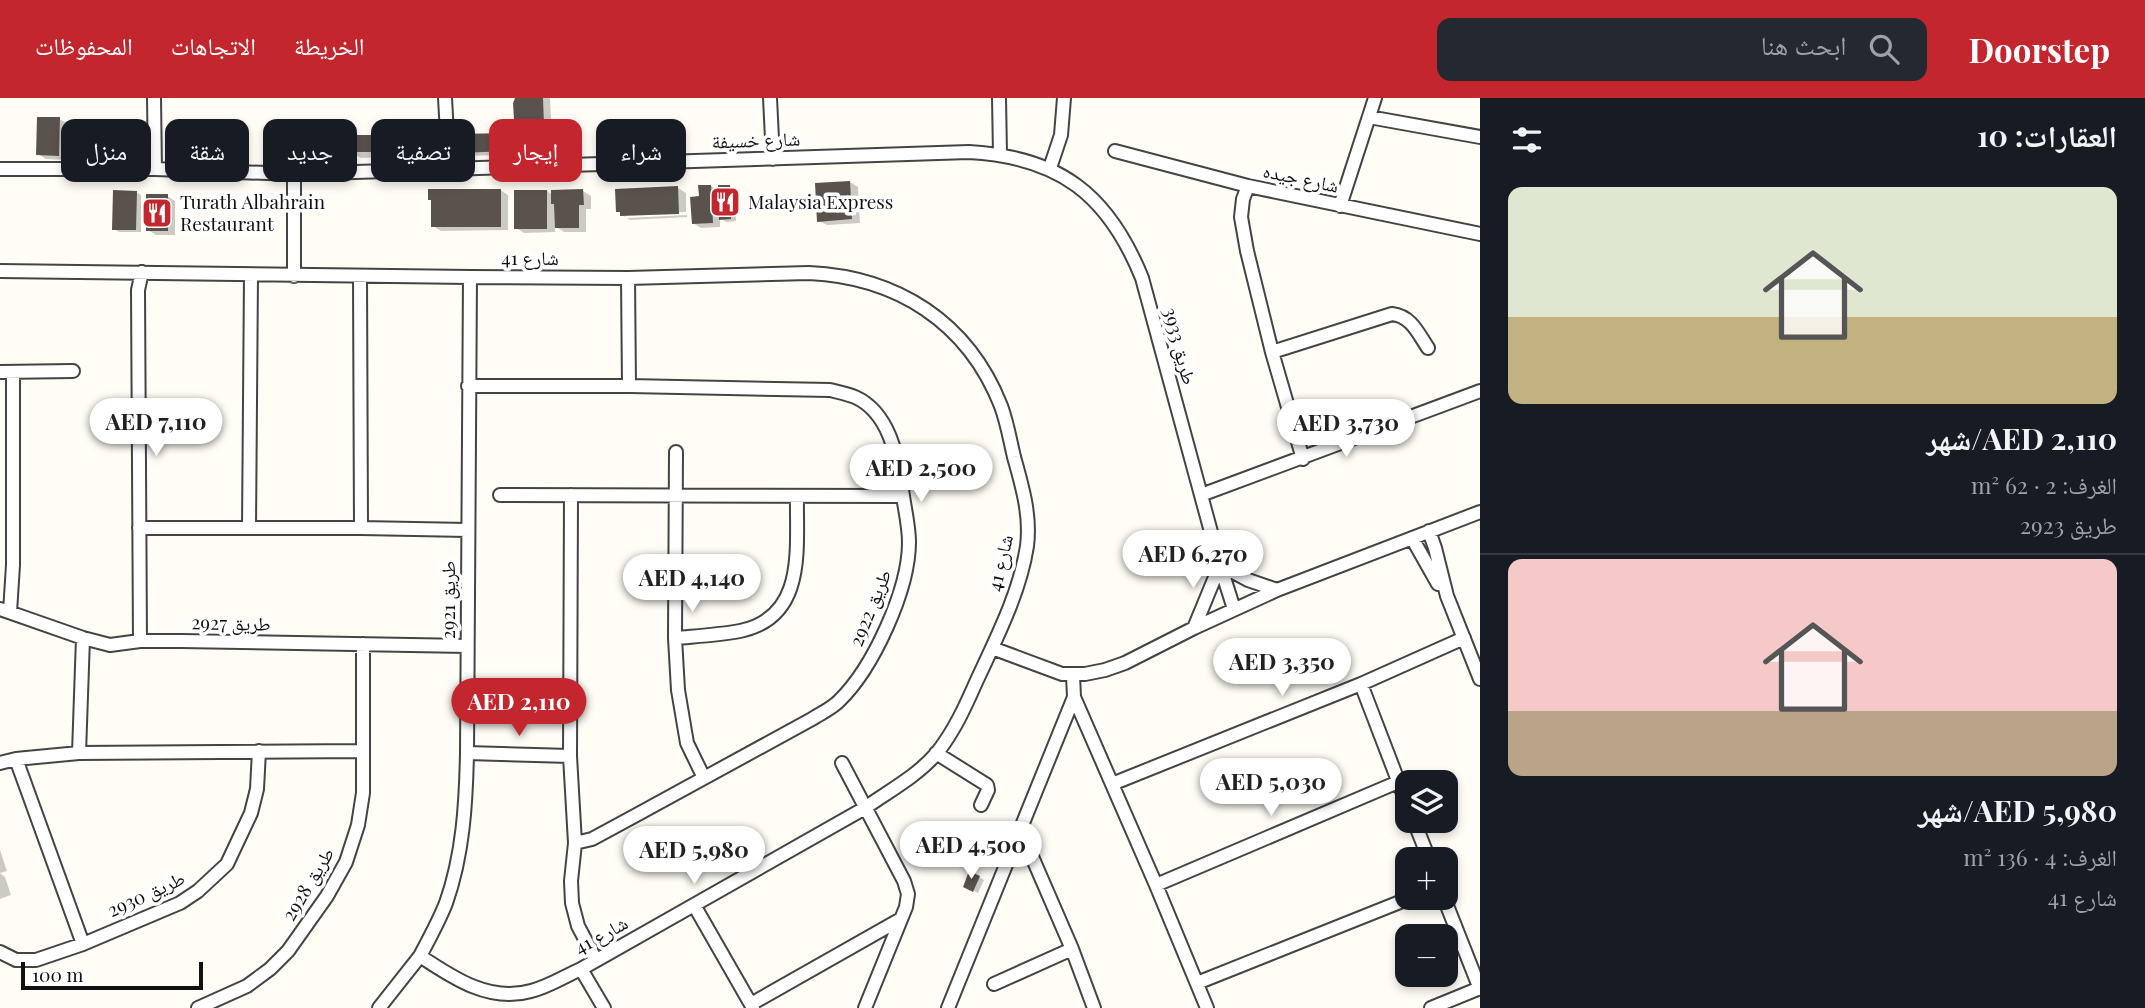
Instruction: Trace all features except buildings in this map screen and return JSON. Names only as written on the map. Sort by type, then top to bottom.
[{"type":"street","points":[[154,98],[155,169]]},
{"type":"street","points":[[445,98],[446,119]]},
{"type":"street","points":[[770,98],[773,159]]},
{"type":"street","points":[[999,98],[1000,154]]},
{"type":"street","points":[[1050,169],[1061,135],[1064,98]]},
{"type":"street","points":[[1340,206],[1375,98]]},
{"type":"street","points":[[1369,117],[1480,137]]},
{"type":"street","name":"شارع جيده","points":[[1115,151],[1248,186],[1480,234]]},
{"type":"street","name":"شارع خسيفة","points":[[475,168],[969,152],[1000,154],[1050,169]]},
{"type":"street","name":"شارع خسيفة","points":[[0,169],[155,169],[263,173]]},
{"type":"street","name":"طريق 3933","points":[[1050,169],[1097,203],[1131,250],[1142,278],[1234,609]]},
{"type":"street","points":[[294,182],[294,276]]},
{"type":"street","points":[[1248,186],[1241,208],[1242,227],[1272,352],[1303,458]]},
{"type":"street","name":"شارع 41","points":[[0,271],[628,278],[808,272],[855,278],[888,289],[920,305],[961,340],[977,360],[1002,408],[1026,505],[1027,543],[1013,598],[992,648],[952,732],[922,768],[865,808],[581,969],[533,991],[505,994],[477,989],[448,975],[420,956]]},
{"type":"street","points":[[140,641],[138,290],[142,272]]},
{"type":"street","points":[[249,528],[251,275]]},
{"type":"street","points":[[360,276],[361,528]]},
{"type":"street","name":"طريق 2921","points":[[420,956],[445,904],[456,869],[464,814],[467,753],[470,277]]},
{"type":"street","points":[[628,278],[629,386]]},
{"type":"street","points":[[1272,352],[1392,314],[1411,322],[1428,348]]},
{"type":"street","points":[[5,611],[13,565],[6,487],[7,372],[73,371]]},
{"type":"street","name":"طريق 2922","points":[[468,386],[830,390],[856,397],[871,407],[883,422],[900,469],[909,541],[907,567],[898,597],[877,646],[852,687],[828,709],[592,839],[575,843]]},
{"type":"street","points":[[1201,495],[1480,391]]},
{"type":"street","points":[[676,452],[675,638],[678,690],[687,743],[704,778]]},
{"type":"street","points":[[500,495],[903,496]]},
{"type":"street","points":[[571,495],[570,756],[575,843],[572,903],[578,926],[596,960]]},
{"type":"street","points":[[675,638],[740,631],[761,624],[776,614],[789,593],[796,571],[797,496]]},
{"type":"street","points":[[992,648],[1052,672],[1073,675],[1105,670],[1278,590],[1480,512]]},
{"type":"street","points":[[139,528],[468,530]]},
{"type":"street","points":[[1429,531],[1447,596],[1480,679]]},
{"type":"street","points":[[1412,538],[1447,596]]},
{"type":"street","points":[[1194,628],[1220,565],[1248,580],[1278,590]]},
{"type":"street","name":"طريق 2927","points":[[5,611],[110,645],[140,641],[467,646]]},
{"type":"street","points":[[79,753],[83,638]]},
{"type":"street","points":[[1112,784],[1361,684],[1464,638]]},
{"type":"street","name":"طريق 2928","points":[[198,1008],[247,986],[270,970],[288,951],[334,885],[346,862],[358,825],[363,793],[363,643]]},
{"type":"street","points":[[1073,675],[1074,697],[1207,1008]]},
{"type":"street","points":[[1361,684],[1395,774]]},
{"type":"street","points":[[948,1008],[1074,697]]},
{"type":"street","name":"طريق 2930","points":[[0,952],[16,960],[36,960],[83,944],[180,903],[198,891],[227,864],[251,813],[257,789],[259,751]]},
{"type":"street","points":[[0,763],[79,753],[363,751]]},
{"type":"street","points":[[467,753],[570,756]]},
{"type":"street","points":[[936,753],[987,785],[988,790],[981,806]]},
{"type":"street","points":[[16,759],[83,944]]},
{"type":"street","points":[[842,763],[906,887],[908,901],[865,1008]]},
{"type":"street","points":[[1156,885],[1395,783]]},
{"type":"street","points":[[1020,829],[1072,949],[1094,1008]]},
{"type":"street","points":[[1197,983],[1395,904]]},
{"type":"street","points":[[694,905],[752,1006],[901,919]]},
{"type":"street","points":[[1431,1008],[1480,988],[1449,910]]},
{"type":"street","points":[[994,984],[1072,949]]},
{"type":"street","points":[[379,1008],[420,956]]},
{"type":"street","points":[[581,969],[604,1008]]},
{"type":"place","name":"Malaysia Express","points":[[725,202]]},
{"type":"place","name":"Turath Albahrain Restaurant","points":[[157,213]]}]
